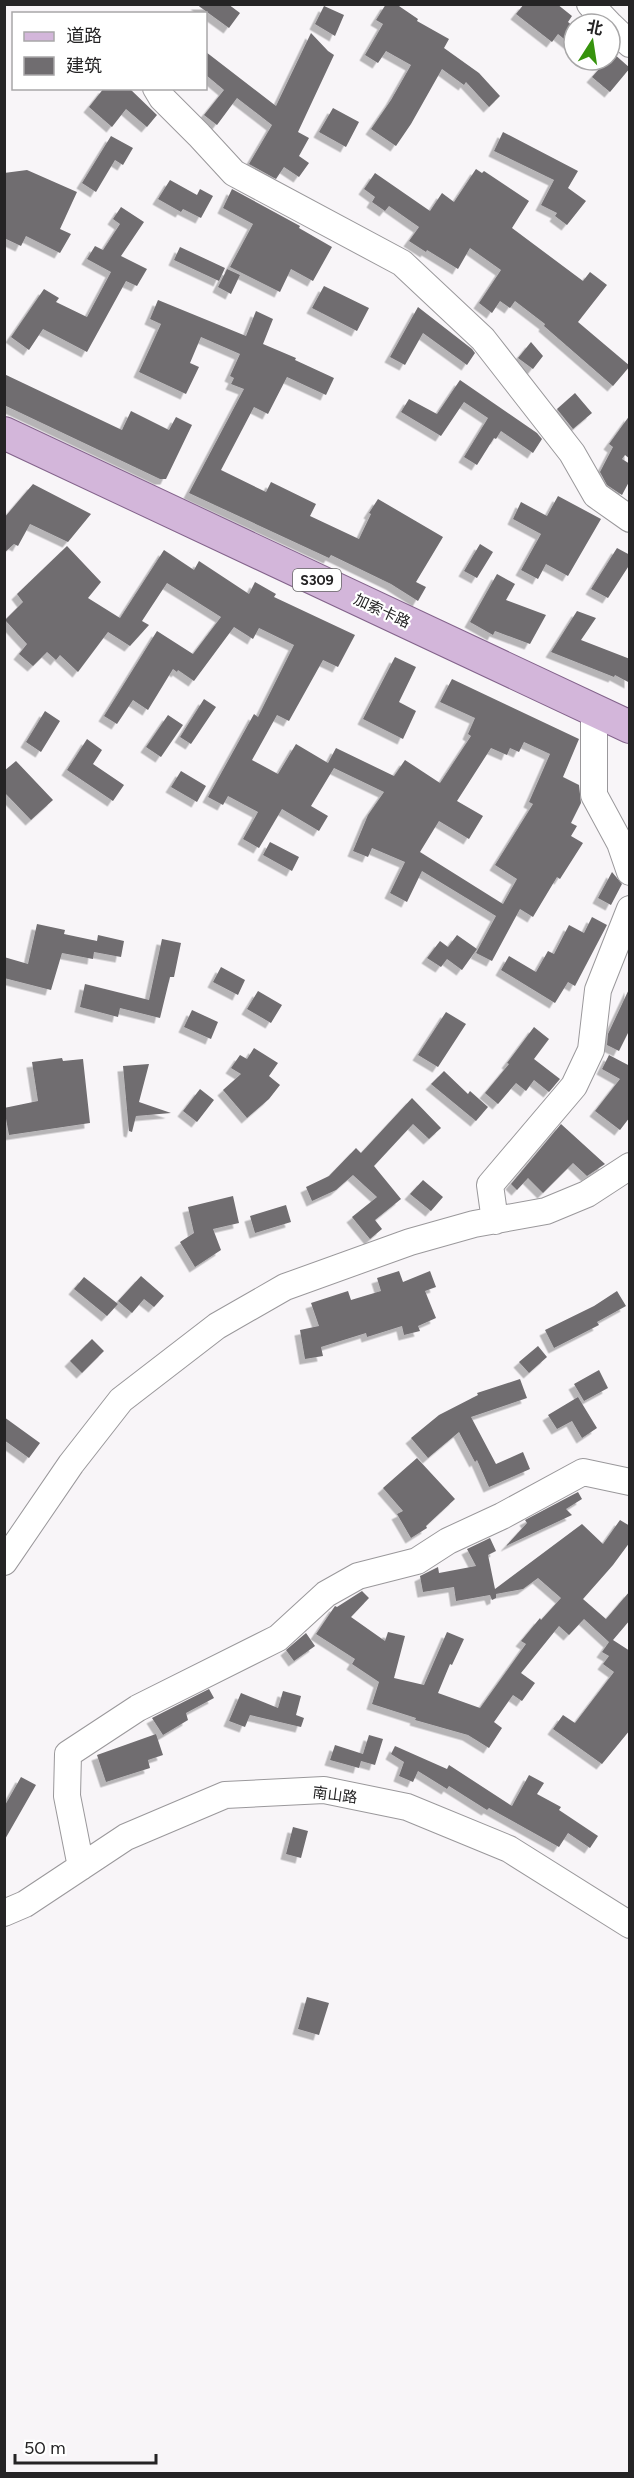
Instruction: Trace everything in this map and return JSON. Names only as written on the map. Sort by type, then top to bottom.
[{"type":"main road","name":"加索卡路","points":[[4,432],[630,727]]},
{"type":"street","points":[[157,90],[162,98],[234,172],[402,263],[483,339],[572,453],[596,495],[630,519]]},
{"type":"street","points":[[594,711],[594,795],[620,843],[630,872]]},
{"type":"street","points":[[495,1221],[490,1185],[574,1086],[591,1050],[598,990],[630,909]]},
{"type":"street","points":[[4,1562],[72,1464],[121,1400],[217,1326],[285,1287],[410,1242],[546,1211],[587,1194],[630,1166]]},
{"type":"street","points":[[81,1866],[67,1796],[68,1754],[138,1708],[278,1638],[326,1594],[358,1576],[417,1561],[448,1541],[502,1516],[584,1472],[630,1482]]},
{"type":"street","name":"南山路","points":[[4,1913],[25,1904],[126,1837],[225,1795],[324,1790],[407,1807],[509,1849],[630,1925]]},
{"type":"building","points":[[196,4],[228,4],[240,13],[229,28]]},
{"type":"building","points":[[386,4],[396,4],[418,19],[417,21],[449,39],[444,48],[479,73],[500,96],[489,107],[466,82],[464,85],[442,69],[396,146],[371,129],[411,65],[386,51],[378,63],[365,55],[383,24],[376,20]]},
{"type":"building","points":[[524,4],[557,4],[567,12],[562,12],[562,37],[558,34],[552,42],[516,14]]},
{"type":"building","points":[[324,6],[344,15],[335,36],[315,24]]},
{"type":"building","points":[[311,33],[334,55],[298,132],[309,138],[299,156],[309,163],[299,177],[284,167],[276,179],[249,164],[272,125],[237,98],[217,125],[204,115],[224,90],[207,76],[207,53],[276,106]]},
{"type":"building","points":[[622,61],[630,68],[610,92],[592,77],[596,72],[622,72]]},
{"type":"building","points":[[102,90],[131,90],[157,115],[147,127],[126,109],[112,127],[89,107]]},
{"type":"building","points":[[333,108],[359,122],[346,147],[319,132]]},
{"type":"building","points":[[503,132],[578,171],[568,188],[586,201],[567,225],[555,216],[557,213],[541,205],[554,180],[494,151]]},
{"type":"building","points":[[111,136],[133,148],[123,165],[115,160],[96,192],[82,183]]},
{"type":"building","points":[[476,169],[482,173],[484,171],[529,201],[512,228],[583,281],[590,272],[607,285],[578,322],[630,366],[613,386],[544,326],[545,324],[515,301],[510,308],[500,301],[492,313],[479,303],[501,270],[470,248],[458,269],[427,250],[426,252],[409,241],[419,227],[389,206],[385,211],[372,202],[375,197],[364,189],[375,173],[430,211],[442,193],[454,202]]},
{"type":"building","points":[[27,170],[77,192],[60,229],[71,234],[60,253],[26,236],[21,246],[4,238],[4,173]]},
{"type":"building","points":[[170,180],[197,195],[200,189],[213,196],[201,218],[183,209],[181,212],[158,199]]},
{"type":"building","points":[[232,189],[300,226],[299,228],[332,247],[313,281],[291,269],[280,292],[230,267],[253,224],[223,208]]},
{"type":"building","points":[[121,207],[144,222],[121,256],[147,269],[137,286],[126,281],[87,352],[43,329],[29,350],[11,337],[44,289],[59,298],[56,302],[87,317],[111,272],[87,259],[95,246],[103,250],[120,224],[113,219]]},
{"type":"building","points":[[180,247],[225,268],[219,281],[174,260]]},
{"type":"building","points":[[227,269],[240,275],[231,294],[218,287]]},
{"type":"building","points":[[324,286],[369,308],[357,331],[312,308]]},
{"type":"building","points":[[158,300],[246,336],[256,311],[273,319],[263,344],[334,378],[326,395],[287,377],[268,414],[254,407],[221,470],[266,492],[271,482],[316,504],[310,516],[359,539],[371,514],[369,513],[378,499],[443,537],[416,582],[426,587],[418,601],[391,584],[331,555],[329,558],[189,493],[244,389],[231,384],[234,378],[230,376],[240,354],[201,337],[190,363],[199,367],[186,394],[139,372],[161,324],[150,319]]},
{"type":"building","points":[[418,307],[472,349],[475,353],[467,365],[423,333],[405,365],[390,357]]},
{"type":"building","points":[[531,342],[543,356],[533,369],[518,358]]},
{"type":"building","points":[[4,374],[122,430],[131,411],[169,430],[176,417],[192,425],[166,479],[160,479],[4,405]]},
{"type":"building","points":[[460,380],[537,433],[542,439],[533,453],[501,431],[477,465],[464,457],[488,418],[464,402],[441,436],[401,412],[409,399],[437,414]]},
{"type":"building","points":[[575,393],[592,413],[573,429],[557,409]]},
{"type":"building","points":[[630,415],[630,459],[625,455],[622,459],[630,464],[630,480],[622,495],[607,485],[600,472],[613,447],[609,444]]},
{"type":"building","points":[[33,484],[91,514],[68,542],[30,524],[18,546],[14,544],[4,553],[4,518]]},
{"type":"building","points":[[558,496],[601,519],[568,576],[546,564],[538,579],[521,570],[541,534],[513,519],[521,502],[547,516]]},
{"type":"building","points":[[480,544],[493,552],[477,578],[464,571]]},
{"type":"building","points":[[67,546],[101,582],[88,598],[120,618],[164,550],[194,570],[199,561],[249,594],[255,582],[276,594],[274,597],[355,635],[338,667],[323,660],[289,721],[277,715],[252,760],[278,774],[296,744],[328,763],[336,748],[394,776],[405,760],[440,783],[471,736],[468,734],[475,718],[440,702],[452,679],[579,739],[563,777],[579,785],[581,803],[571,823],[577,826],[571,836],[583,843],[560,879],[557,877],[533,917],[520,909],[492,961],[476,953],[496,916],[422,871],[407,902],[390,893],[405,862],[372,848],[368,857],[353,851],[368,815],[384,792],[334,768],[311,806],[328,816],[319,831],[282,809],[259,848],[243,839],[258,812],[228,796],[223,805],[208,797],[254,714],[258,717],[294,645],[259,628],[253,639],[234,627],[194,681],[173,669],[148,710],[133,700],[117,724],[104,716],[157,631],[193,654],[221,617],[167,583],[142,621],[149,625],[130,646],[108,632],[78,672],[60,655],[56,660],[47,652],[33,666],[19,654],[27,644],[5,620],[23,602],[17,594]],"holes":[[[524,742],[550,754],[529,802],[533,804],[495,865],[517,879],[503,904],[420,852],[439,821],[469,839],[483,816],[457,801],[491,748],[507,755],[510,748],[519,752]]]},
{"type":"building","points":[[617,548],[630,555],[630,564],[608,598],[591,589]]},
{"type":"building","points":[[497,574],[515,584],[506,600],[546,615],[530,644],[495,631],[493,635],[470,622]]},
{"type":"building","points":[[577,611],[596,618],[581,640],[630,659],[630,683],[615,675],[614,677],[551,652]]},
{"type":"building","points":[[395,657],[416,667],[399,702],[416,711],[403,739],[363,719]]},
{"type":"building","points":[[204,699],[216,707],[191,744],[180,737]]},
{"type":"building","points":[[45,711],[60,721],[41,752],[26,742]]},
{"type":"building","points":[[168,715],[183,725],[161,757],[146,747]]},
{"type":"building","points":[[87,739],[102,750],[93,764],[124,785],[113,801],[67,770]]},
{"type":"building","points":[[16,761],[53,800],[31,820],[4,792],[4,771]]},
{"type":"building","points":[[181,771],[206,786],[197,802],[171,787]]},
{"type":"building","points":[[270,842],[299,857],[292,871],[263,855]]},
{"type":"building","points":[[612,872],[622,884],[611,905],[598,898]]},
{"type":"building","points":[[592,917],[607,925],[575,986],[568,982],[555,1003],[501,970],[509,956],[536,972],[548,951],[554,954],[569,925],[584,933]]},
{"type":"building","points":[[37,924],[65,930],[64,934],[97,941],[98,935],[124,941],[121,957],[94,952],[93,959],[62,953],[51,990],[4,978],[4,957],[28,964]]},
{"type":"building","points":[[457,935],[477,949],[462,970],[447,959],[441,967],[427,958],[440,941],[448,947]]},
{"type":"building","points":[[162,939],[181,943],[174,977],[170,977],[160,1018],[120,1008],[118,1017],[80,1007],[85,984],[149,1000]]},
{"type":"building","points":[[221,967],[245,980],[238,995],[213,982]]},
{"type":"building","points":[[630,987],[630,1029],[619,1051],[607,1045],[608,1034]]},
{"type":"building","points":[[258,991],[282,1005],[271,1023],[247,1009]]},
{"type":"building","points":[[192,1010],[218,1022],[211,1039],[184,1027]]},
{"type":"building","points":[[446,1012],[466,1024],[438,1067],[418,1055]]},
{"type":"building","points":[[534,1027],[549,1039],[534,1059],[560,1079],[549,1092],[534,1080],[526,1091],[516,1083],[498,1104],[485,1093],[509,1064],[507,1063]]},
{"type":"building","points":[[254,1048],[278,1063],[269,1076],[280,1085],[269,1099],[247,1118],[223,1090],[241,1074],[231,1068],[240,1055],[247,1059]]},
{"type":"building","points":[[609,1055],[630,1066],[630,1117],[620,1130],[595,1111],[620,1079],[602,1069]]},
{"type":"building","points":[[62,1058],[63,1061],[83,1059],[90,1123],[9,1135],[4,1108],[38,1101],[32,1062]]},
{"type":"building","points":[[149,1064],[139,1102],[171,1113],[136,1116],[132,1132],[129,1131],[123,1066]]},
{"type":"building","points":[[444,1071],[468,1094],[470,1091],[488,1107],[476,1121],[431,1084]]},
{"type":"building","points":[[200,1089],[214,1100],[197,1122],[183,1111]]},
{"type":"building","points":[[412,1098],[441,1128],[429,1139],[413,1124],[374,1166],[401,1199],[375,1220],[382,1229],[370,1239],[352,1217],[377,1197],[353,1175],[336,1190],[312,1201],[306,1187],[329,1176],[356,1148],[361,1153]]},
{"type":"building","points":[[561,1124],[605,1164],[587,1176],[573,1163],[543,1193],[528,1178],[517,1190],[511,1184]]},
{"type":"building","points":[[423,1180],[443,1197],[431,1211],[410,1194]]},
{"type":"building","points":[[233,1196],[239,1223],[213,1229],[221,1250],[195,1267],[180,1242],[194,1233],[188,1207]]},
{"type":"building","points":[[286,1205],[291,1222],[255,1233],[250,1216]]},
{"type":"building","points":[[399,1271],[403,1282],[430,1271],[436,1287],[425,1291],[436,1318],[418,1326],[420,1331],[404,1335],[402,1326],[367,1337],[366,1333],[321,1347],[323,1356],[305,1359],[300,1330],[319,1326],[311,1303],[348,1291],[351,1300],[381,1291],[377,1278]]},
{"type":"building","points":[[141,1276],[164,1296],[154,1307],[144,1299],[132,1313],[118,1301]]},
{"type":"building","points":[[84,1277],[118,1304],[107,1316],[74,1289]]},
{"type":"building","points":[[617,1291],[626,1306],[597,1322],[599,1325],[554,1348],[545,1330],[594,1306]]},
{"type":"building","points":[[92,1339],[104,1351],[82,1373],[70,1361]]},
{"type":"building","points":[[538,1346],[547,1357],[529,1373],[519,1362]]},
{"type":"building","points":[[599,1370],[608,1388],[584,1401],[574,1384]]},
{"type":"building","points":[[520,1379],[527,1398],[471,1417],[496,1464],[523,1452],[530,1469],[489,1487],[477,1460],[475,1462],[459,1432],[428,1458],[411,1438],[439,1415],[478,1395],[477,1393]]},
{"type":"building","points":[[578,1397],[597,1428],[582,1438],[572,1421],[557,1429],[548,1415]]},
{"type":"building","points":[[4,1417],[40,1443],[29,1458],[4,1440]]},
{"type":"building","points":[[417,1458],[455,1499],[426,1526],[427,1528],[411,1538],[397,1514],[403,1511],[383,1488]]},
{"type":"building","points":[[578,1492],[582,1499],[566,1509],[572,1515],[506,1546],[527,1523],[525,1520]]},
{"type":"building","points":[[620,1520],[630,1526],[630,1542],[583,1599],[606,1619],[630,1591],[630,1620],[613,1640],[630,1651],[630,1730],[602,1764],[553,1729],[563,1715],[575,1723],[614,1672],[603,1664],[609,1656],[602,1652],[609,1642],[584,1619],[569,1635],[559,1626],[521,1673],[535,1683],[522,1701],[513,1695],[494,1722],[502,1728],[489,1748],[468,1735],[415,1720],[416,1718],[372,1704],[379,1682],[352,1664],[355,1659],[316,1634],[335,1606],[337,1607],[362,1591],[369,1598],[351,1617],[385,1641],[388,1632],[405,1636],[394,1678],[424,1685],[447,1632],[464,1639],[438,1693],[480,1708],[526,1644],[521,1641],[561,1598],[538,1578],[523,1589],[496,1594],[496,1598],[492,1600],[490,1595],[456,1601],[454,1587],[423,1592],[420,1576],[438,1567],[439,1573],[476,1566],[467,1549],[490,1538],[496,1551],[488,1555],[495,1589],[582,1524],[603,1544]]},
{"type":"building","points":[[306,1633],[315,1646],[294,1661],[286,1650]]},
{"type":"building","points":[[209,1689],[214,1698],[186,1713],[188,1720],[163,1735],[152,1718]]},
{"type":"building","points":[[283,1691],[301,1696],[296,1715],[304,1718],[301,1727],[250,1715],[245,1727],[229,1721],[241,1693],[278,1708]]},
{"type":"building","points":[[156,1734],[163,1755],[148,1760],[150,1768],[106,1782],[97,1755]]},
{"type":"building","points":[[369,1735],[383,1739],[375,1765],[361,1761],[359,1768],[330,1760],[335,1745],[363,1754]]},
{"type":"building","points":[[395,1746],[447,1769],[449,1765],[512,1806],[529,1775],[544,1783],[537,1794],[561,1807],[559,1810],[598,1836],[590,1848],[568,1833],[559,1847],[489,1808],[487,1810],[449,1786],[447,1789],[418,1771],[413,1782],[399,1776],[404,1762],[391,1754]]},
{"type":"building","points":[[21,1777],[36,1785],[4,1841],[4,1807]]},
{"type":"building","points":[[293,1827],[308,1831],[301,1858],[286,1854]]},
{"type":"building","points":[[307,1997],[329,2003],[319,2035],[298,2029]]}]
